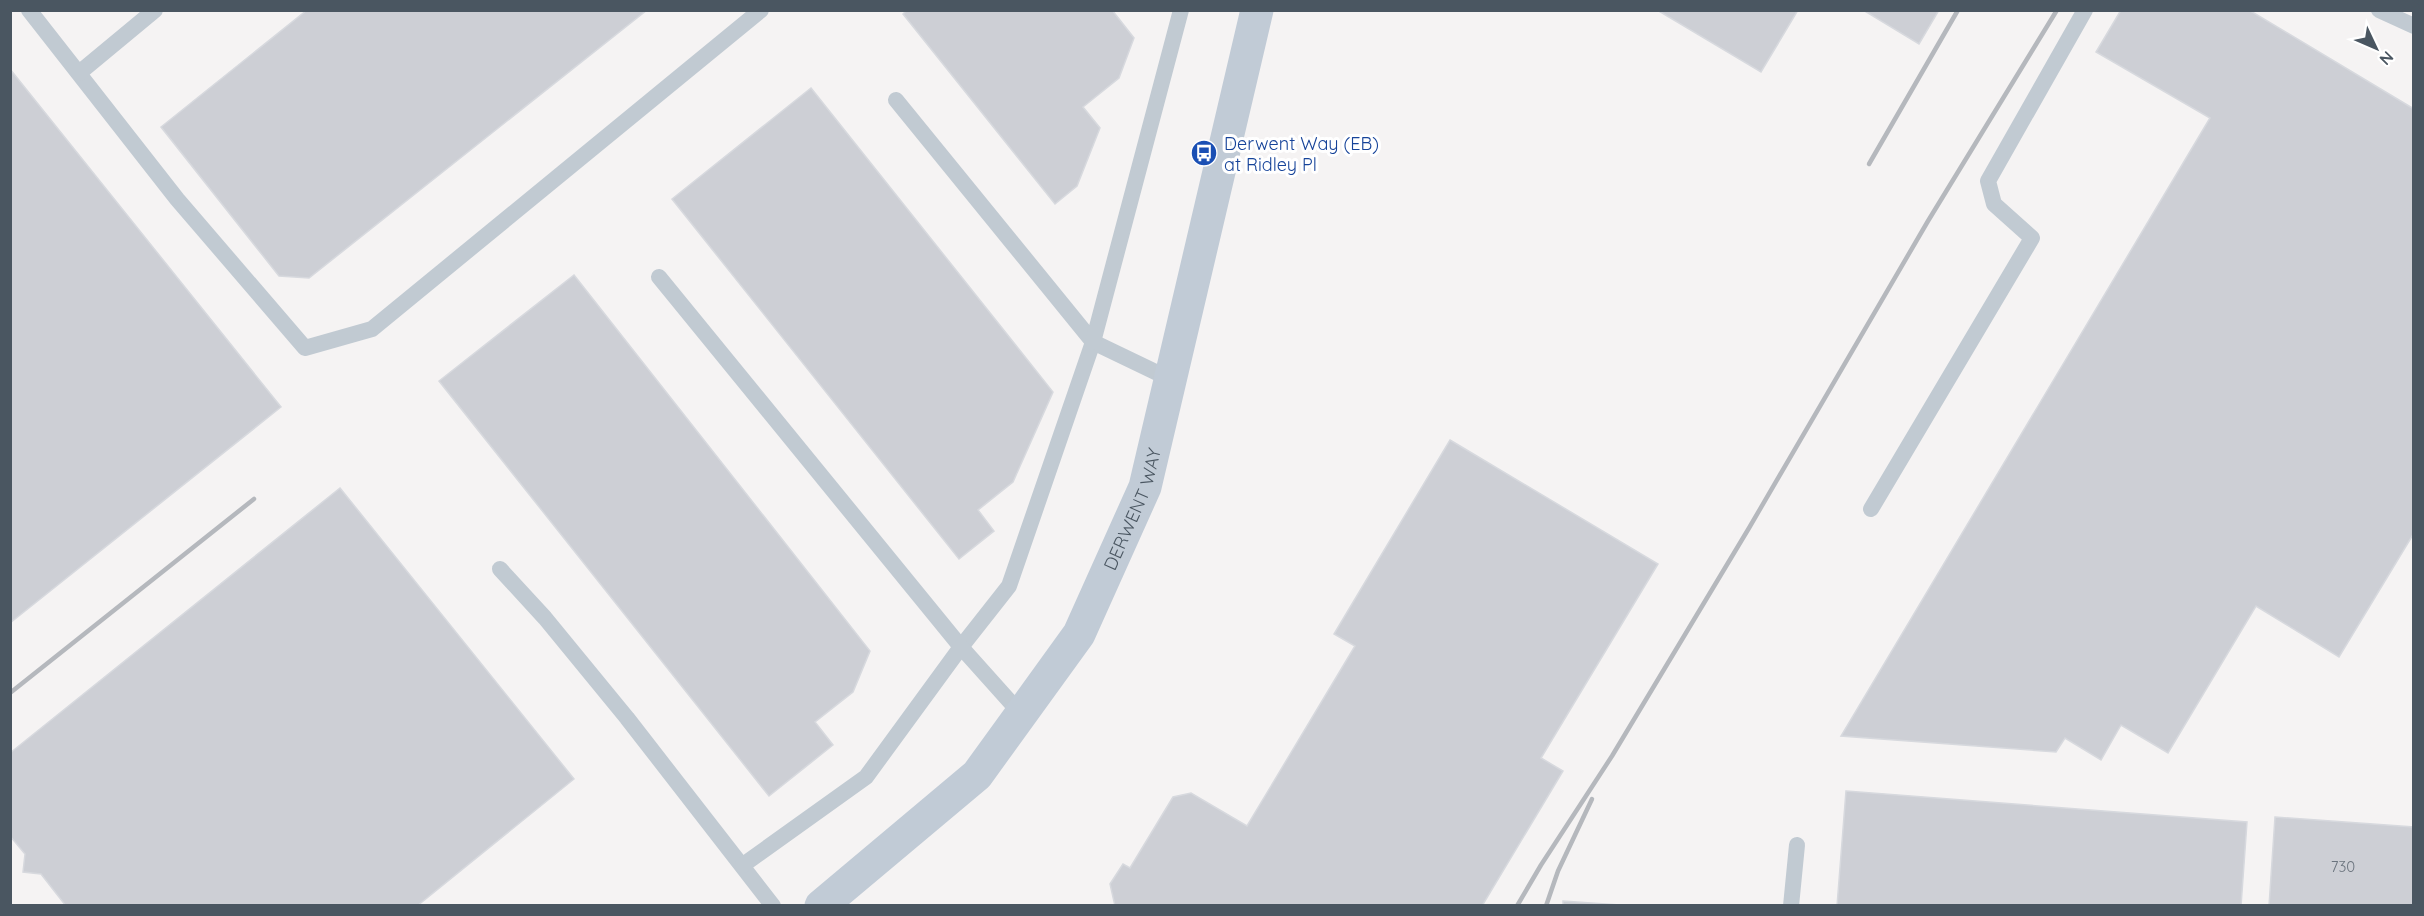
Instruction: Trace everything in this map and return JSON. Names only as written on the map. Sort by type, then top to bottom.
[{"type":"street","name":"DERWENT WAY","points":[[821,906],[977,776],[1078,634],[1145,487],[1257,10]]},
{"type":"lane","points":[[29,10],[177,199],[305,348],[372,329],[761,10]]},
{"type":"lane","points":[[78,73],[155,10]]},
{"type":"lane","points":[[743,865],[866,777],[961,647],[1009,586],[1093,342],[1181,10]]},
{"type":"lane","points":[[1870,509],[2032,238],[1994,204],[1988,181],[2085,10]]},
{"type":"lane","points":[[2379,10],[2414,26]]},
{"type":"lane","points":[[896,100],[1093,342],[1170,379]]},
{"type":"lane","points":[[659,277],[961,647],[1021,714]]},
{"type":"lane","points":[[500,568],[545,618],[743,865],[773,906]]},
{"type":"lane","points":[[1791,906],[1797,845]]},
{"type":"building","points":[[307,10],[647,10],[309,278],[279,276],[161,127]]},
{"type":"building","points":[[907,10],[1112,10],[1134,38],[1119,78],[1083,107],[1100,128],[1077,186],[1055,204],[903,14]]},
{"type":"building","points":[[1657,10],[1798,10],[1761,72]]},
{"type":"building","points":[[1863,10],[1939,10],[1919,44]]},
{"type":"building","points":[[2121,10],[2249,10],[2414,109],[2414,533],[2339,657],[2256,606],[2168,753],[2121,725],[2101,760],[2065,738],[2056,752],[1841,736],[2210,118],[2096,52]]},
{"type":"building","points":[[10,69],[281,407],[10,623]]},
{"type":"building","points":[[811,88],[1053,392],[1013,482],[978,510],[994,531],[959,559],[672,199]]},
{"type":"building","points":[[574,275],[870,651],[853,692],[815,722],[833,745],[769,796],[439,381]]},
{"type":"building","points":[[1450,440],[1658,564],[1541,758],[1563,771],[1482,906],[1115,906],[1110,884],[1123,864],[1130,868],[1173,797],[1191,793],[1247,826],[1355,646],[1334,634]]},
{"type":"building","points":[[340,488],[574,779],[417,906],[66,906],[41,874],[23,872],[25,854],[10,836],[10,753]]},
{"type":"building","points":[[1846,791],[2247,822],[2241,906],[1837,906]]},
{"type":"building","points":[[2275,817],[2414,827],[2414,906],[2269,906]]},
{"type":"building","points":[[1563,901],[1634,906],[1563,906]]},
{"type":"railway","points":[[1869,164],[1958,10]]},
{"type":"railway","points":[[1517,906],[1612,756],[1749,528],[1928,221],[2057,10]]},
{"type":"railway","points":[[10,693],[254,499]]},
{"type":"railway","points":[[1546,906],[1558,871],[1592,799]]},
{"type":"place","name":"Derwent Way (EB) at Ridley Pl","points":[[1204,153]]}]
